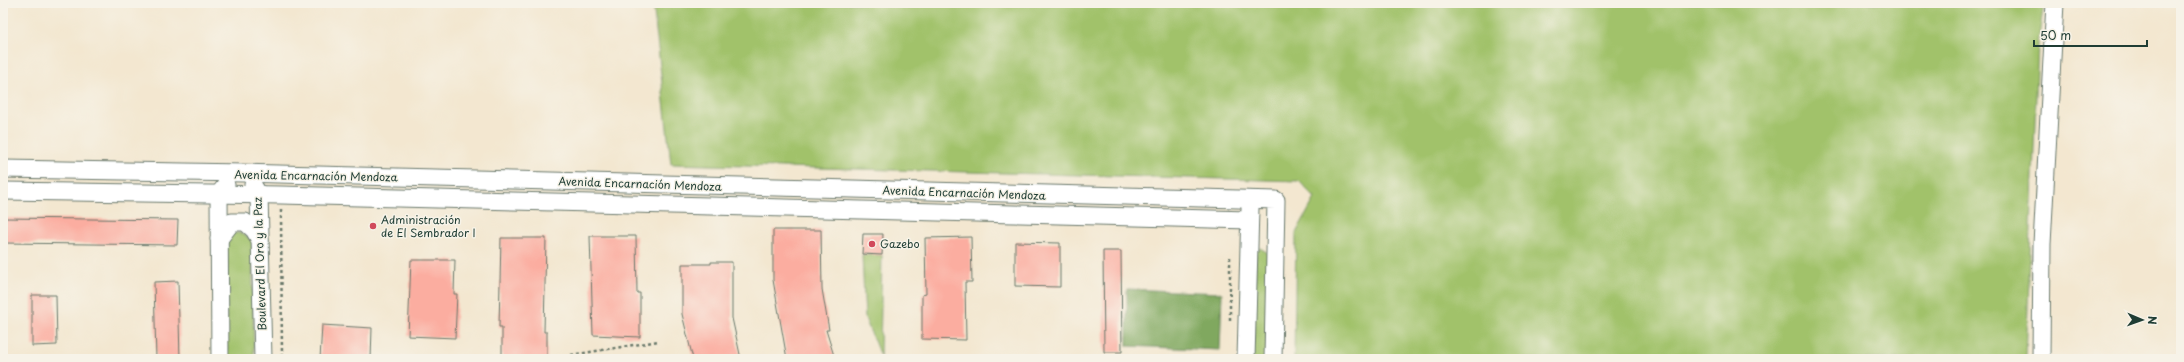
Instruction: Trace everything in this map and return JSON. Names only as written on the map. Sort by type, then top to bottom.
[{"type":"street","points":[[2041,359],[2042,244],[2055,3]]},
{"type":"street","name":"Avenida Encarnación Mendoza","points":[[3,169],[239,173],[1276,200],[1273,359]]},
{"type":"street","points":[[220,359],[220,194],[239,173]]},
{"type":"street","name":"Boulevard El Oro y la Paz","points":[[239,173],[259,195],[263,359]]},
{"type":"street","name":"Avenida Encarnación Mendoza","points":[[3,191],[281,195],[1249,220]]},
{"type":"street","points":[[1246,359],[1250,200]]},
{"type":"street","points":[[219,239],[232,222],[245,222],[254,230],[260,240]]},
{"type":"path","points":[[281,195],[282,359]]},
{"type":"path","points":[[1230,254],[1230,322]]},
{"type":"path","points":[[571,355],[659,341]]},
{"type":"green space","points":[[653,3],[2044,3],[2038,43],[2026,359],[1294,359],[1296,233],[1315,198],[1299,181],[671,164]]},
{"type":"green space","points":[[233,233],[243,233],[252,241],[254,359],[227,359],[225,242]]},
{"type":"green space","points":[[1260,248],[1268,253],[1266,359],[1253,359],[1256,251]]},
{"type":"green space","points":[[862,255],[882,255],[880,356],[865,318]]},
{"type":"green space","points":[[1127,289],[1222,293],[1220,350],[1127,346]]},
{"type":"building","points":[[3,218],[178,220],[177,245],[3,243]]},
{"type":"building","points":[[773,230],[821,230],[822,289],[829,330],[826,330],[835,359],[787,359],[773,280]]},
{"type":"building","name":"Gazebo","points":[[863,234],[883,234],[882,255],[862,254]]},
{"type":"building","points":[[590,236],[636,236],[637,293],[640,293],[640,337],[593,335]]},
{"type":"building","points":[[971,237],[972,282],[965,282],[966,340],[922,339],[922,295],[926,294],[925,238]]},
{"type":"building","points":[[501,238],[546,238],[544,332],[547,332],[547,359],[502,359],[502,327],[499,327]]},
{"type":"building","points":[[1015,242],[1060,243],[1060,287],[1015,286]]},
{"type":"building","points":[[1103,251],[1121,251],[1122,352],[1104,352]]},
{"type":"building","points":[[411,260],[455,260],[454,294],[457,294],[455,338],[408,336]]},
{"type":"building","points":[[711,262],[732,262],[732,318],[741,359],[693,359],[682,314],[682,264],[711,264]]},
{"type":"building","points":[[178,281],[180,359],[156,359],[154,282]]},
{"type":"building","points":[[32,295],[56,295],[57,345],[32,346]]},
{"type":"building","points":[[322,325],[372,328],[371,359],[320,359]]},
{"type":"place","name":"Administración de El Sembrador I","points":[[373,226]]},
{"type":"place","name":"Gazebo","points":[[872,244]]}]
